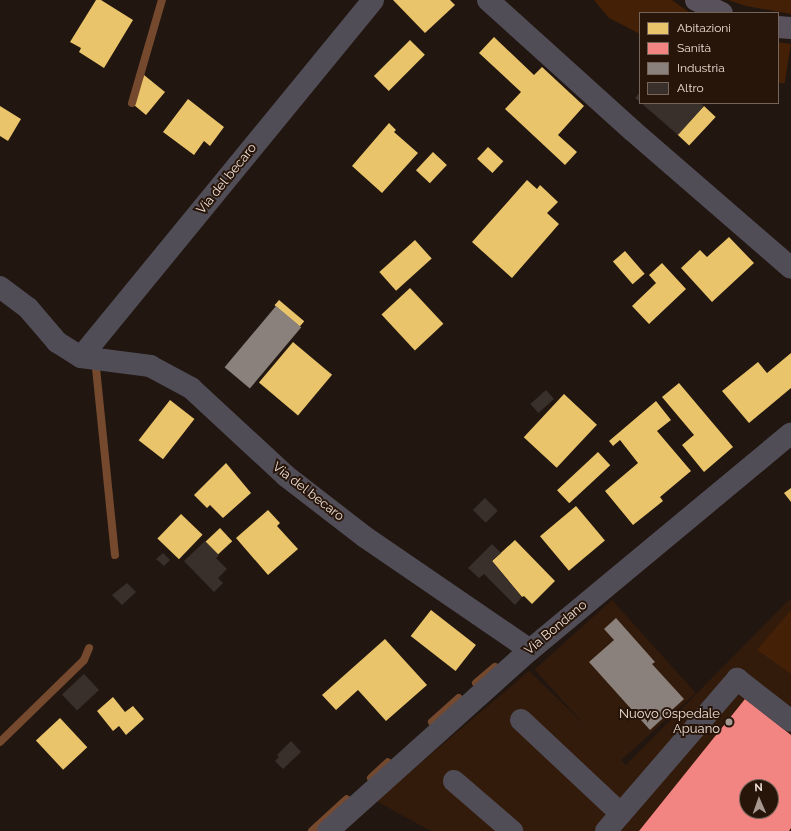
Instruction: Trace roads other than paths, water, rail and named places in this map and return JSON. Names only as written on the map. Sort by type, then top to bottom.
[{"type":"highway","points":[[696,0],[720,12]]},
{"type":"highway","points":[[779,27],[791,28]]},
{"type":"street","name":"Via del becaro","points":[[81,357],[373,0]]},
{"type":"street","points":[[488,0],[633,131],[791,268]]},
{"type":"street","name":"Via del becaro","points":[[0,287],[28,308],[57,342],[81,357],[150,366],[191,388],[286,476],[365,536],[530,650]]},
{"type":"street","name":"Via Bondano","points":[[328,831],[530,650],[791,433]]},
{"type":"street","points":[[606,831],[737,679],[791,721]]},
{"type":"street","points":[[521,720],[621,814]]},
{"type":"street","points":[[454,781],[512,831]]},
{"type":"waterway","points":[[132,103],[162,0]]},
{"type":"waterway","points":[[96,368],[115,555]]},
{"type":"waterway","points":[[0,742],[84,660],[89,648]]},
{"type":"waterway","points":[[476,683],[495,667]]},
{"type":"waterway","points":[[432,722],[459,698]]},
{"type":"waterway","points":[[371,778],[388,762]]},
{"type":"waterway","points":[[312,831],[347,799]]},
{"type":"place","name":"Nuovo Ospedale Apuano","points":[[729,722]]}]
